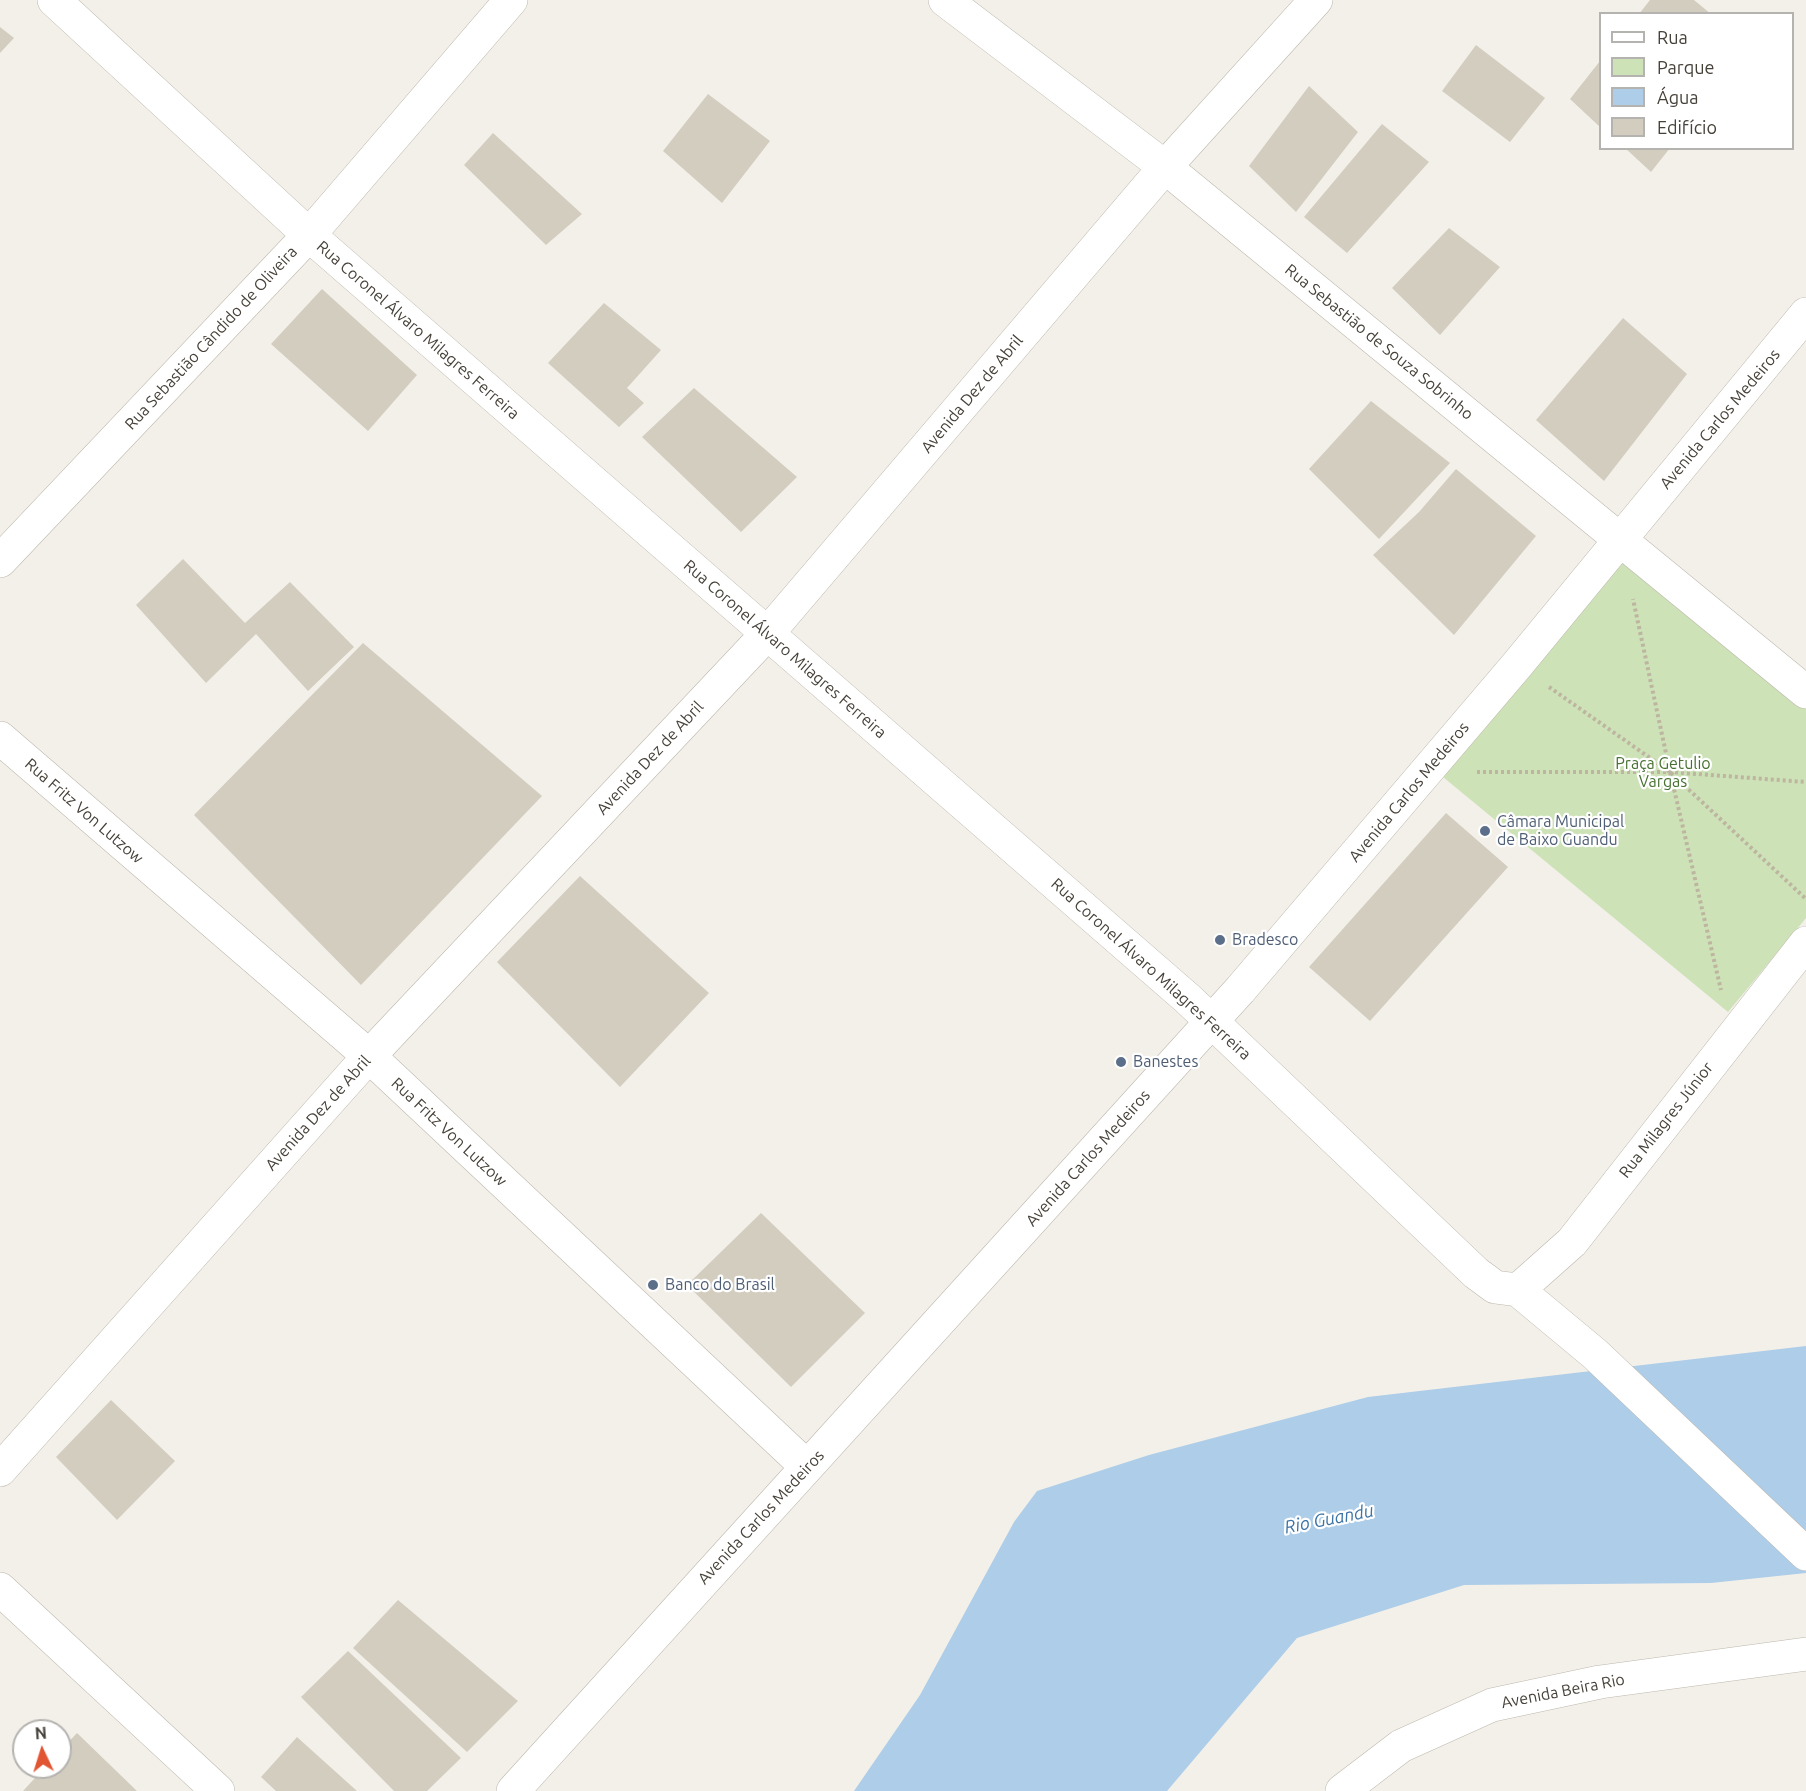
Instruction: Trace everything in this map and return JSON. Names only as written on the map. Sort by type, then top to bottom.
[{"type":"street","name":"Rua Coronel Álvaro Milagres Ferreira","points":[[54,0],[309,235],[1188,999],[1476,1273],[1496,1287],[1518,1290]]},
{"type":"street","name":"Rua Sebastião Cândido de Oliveira","points":[[0,561],[309,235],[511,0]]},
{"type":"street","name":"Rua Sebastião de Souza Sobrinho","points":[[945,0],[1165,167],[1806,692]]},
{"type":"street","name":"Avenida Dez de Abril","points":[[0,1470],[369,1056],[767,634],[1165,167],[1316,0]]},
{"type":"street","name":"Avenida Carlos Medeiros","points":[[513,1791],[1211,1023],[1517,665],[1806,315]]},
{"type":"street","name":"Rua Fritz Von Lutzow","points":[[0,738],[369,1056],[806,1466]]},
{"type":"street","name":"Rua Milagres Júnior","points":[[1518,1290],[1572,1242],[1806,943]]},
{"type":"street","points":[[1518,1290],[1595,1354],[1806,1554]]},
{"type":"street","points":[[0,1589],[218,1791]]},
{"type":"street","name":"Avenida Beira Rio","points":[[1342,1791],[1401,1746],[1492,1705],[1600,1682],[1806,1654]]},
{"type":"path","points":[[1632,598],[1732,1036]]},
{"type":"path","points":[[1517,665],[1670,772],[1806,899]]},
{"type":"path","points":[[1426,772],[1670,772],[1806,782]]},
{"type":"green space","name":"Praça Getulio Vargas","points":[[1625,558],[1806,708],[1806,918],[1728,1012],[1443,777]]},
{"type":"water","name":"Rio Guandu","points":[[1806,1346],[1806,1573],[1711,1583],[1464,1585],[1297,1638],[1167,1791],[854,1791],[920,1695],[1014,1522],[1037,1491],[1149,1455],[1368,1397]]},
{"type":"building","points":[[1650,0],[1694,0],[1709,12],[1641,12]]},
{"type":"building","points":[[0,27],[14,38],[0,53]]},
{"type":"building","points":[[1476,45],[1545,98],[1510,142],[1442,91]]},
{"type":"building","points":[[1599,62],[1599,126],[1570,99]]},
{"type":"building","points":[[1309,86],[1358,132],[1296,212],[1249,166]]},
{"type":"building","points":[[708,94],[770,141],[722,203],[663,151]]},
{"type":"building","points":[[1382,124],[1429,162],[1347,253],[1304,217]]},
{"type":"building","points":[[493,133],[582,214],[546,245],[464,165]]},
{"type":"building","points":[[1627,150],[1668,150],[1651,172]]},
{"type":"building","points":[[1449,228],[1500,267],[1440,335],[1392,288]]},
{"type":"building","points":[[322,289],[417,375],[368,431],[271,344]]},
{"type":"building","points":[[604,303],[661,350],[627,388],[644,403],[619,427],[548,363]]},
{"type":"building","points":[[1623,318],[1687,374],[1604,481],[1536,420]]},
{"type":"building","points":[[694,388],[797,477],[741,532],[642,437]]},
{"type":"building","points":[[1371,401],[1450,463],[1379,539],[1309,469]]},
{"type":"building","points":[[1456,469],[1536,536],[1454,635],[1373,555],[1419,512]]},
{"type":"building","points":[[183,559],[245,623],[290,582],[354,647],[308,691],[256,634],[206,683],[136,605]]},
{"type":"building","points":[[363,643],[542,796],[361,985],[194,815]]},
{"type":"building","points":[[1446,813],[1508,867],[1370,1021],[1309,967]]},
{"type":"building","points":[[580,876],[709,993],[620,1087],[497,962]]},
{"type":"building","points":[[761,1213],[865,1313],[791,1387],[687,1285]]},
{"type":"building","points":[[111,1400],[175,1461],[117,1520],[56,1457]]},
{"type":"building","points":[[398,1600],[518,1701],[467,1752],[353,1648]]},
{"type":"building","points":[[348,1651],[461,1758],[427,1791],[394,1791],[301,1697]]},
{"type":"building","points":[[77,1733],[137,1791],[23,1791],[34,1779],[72,1779],[72,1738]]},
{"type":"building","points":[[297,1737],[357,1791],[276,1791],[261,1777]]},
{"type":"place","name":"Câmara Municipal de Baixo Guandu","points":[[1485,831]]},
{"type":"place","name":"Bradesco","points":[[1220,940]]},
{"type":"place","name":"Banestes","points":[[1121,1062]]},
{"type":"place","name":"Banco do Brasil","points":[[653,1285]]}]
